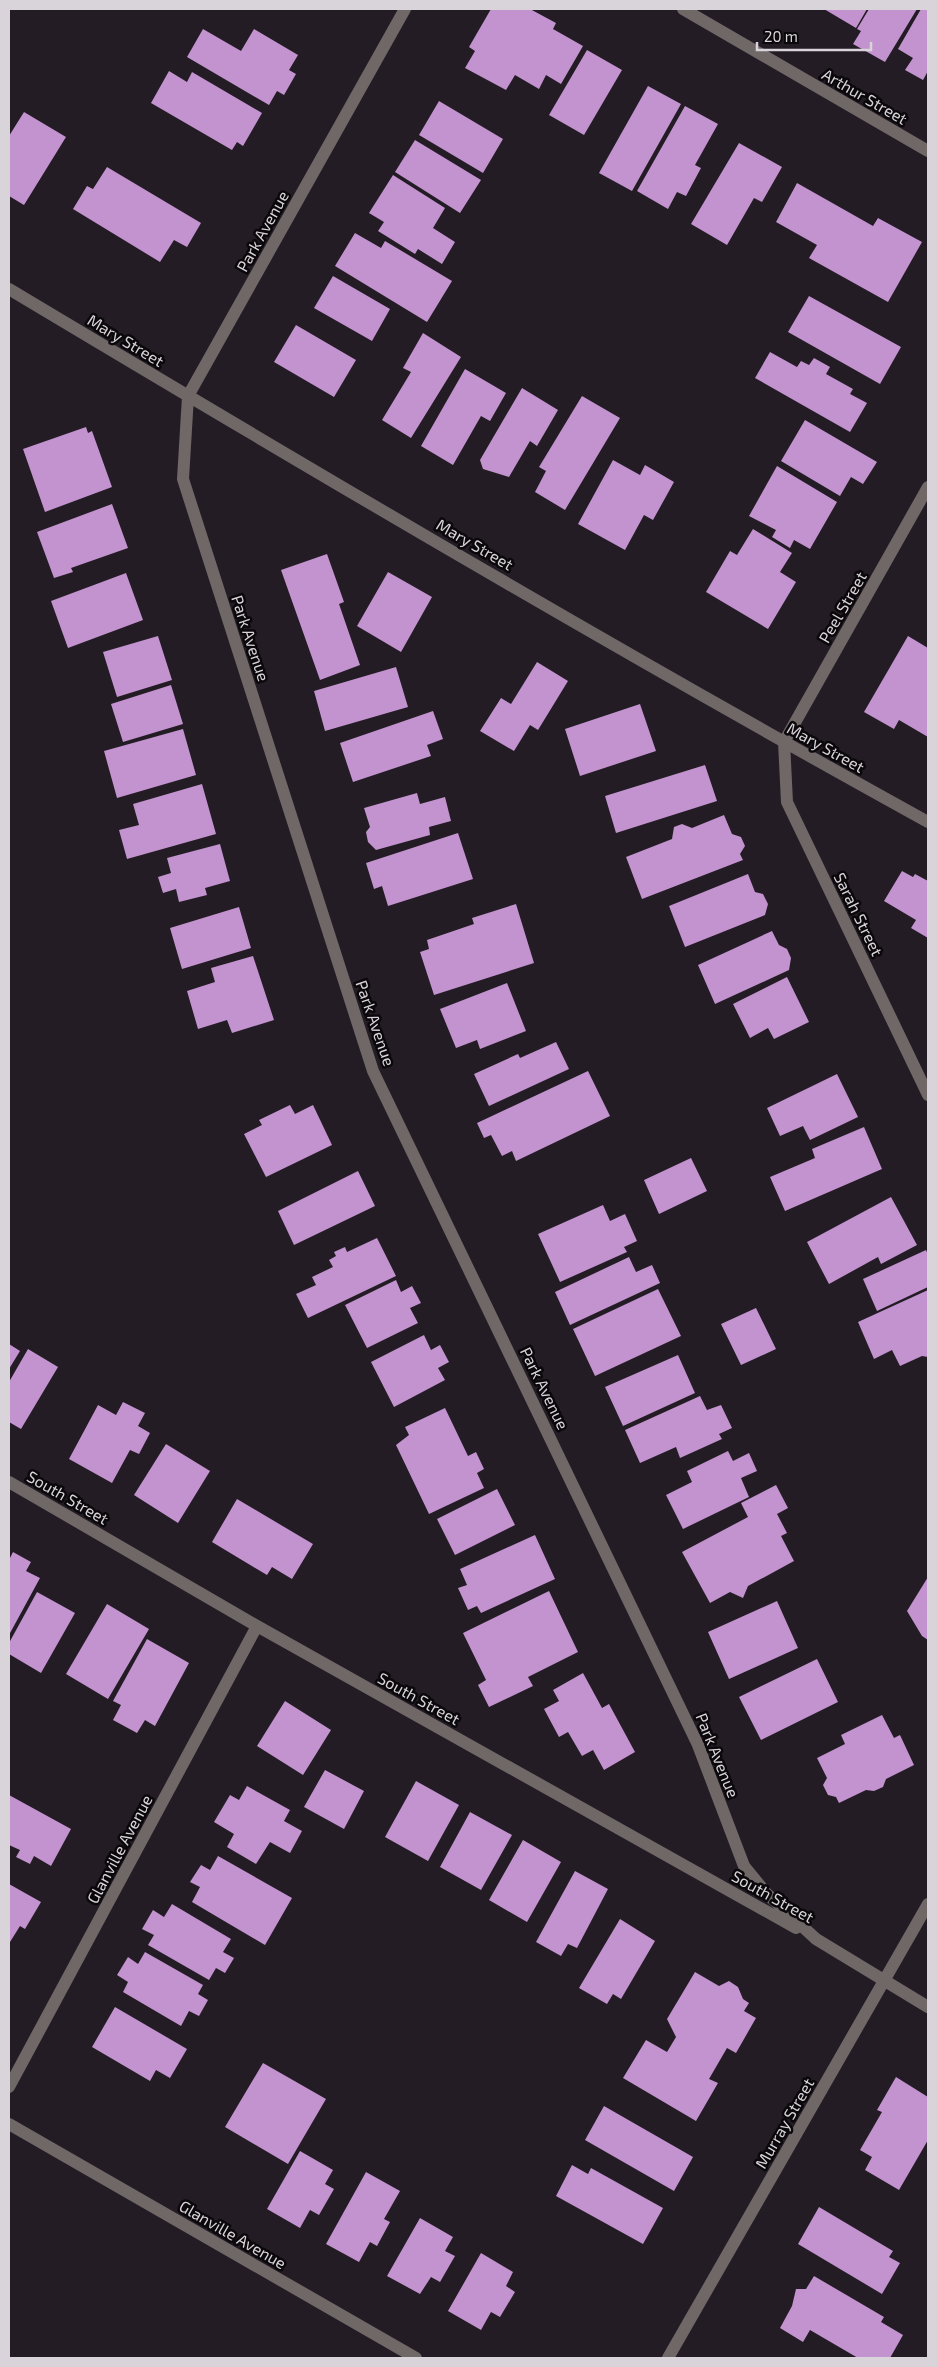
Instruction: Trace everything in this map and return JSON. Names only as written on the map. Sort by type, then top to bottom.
[{"type":"street","name":"Park Avenue","points":[[405,9],[188,396],[183,479],[373,1070],[698,1744],[744,1866],[766,1893],[816,1939],[883,1982],[928,2007]]},
{"type":"street","name":"Arthur Street","points":[[682,9],[928,151]]},
{"type":"street","name":"Mary Street","points":[[9,289],[188,396],[784,742],[928,822]]},
{"type":"street","name":"Peel Street","points":[[784,742],[928,487]]},
{"type":"street","name":"Sarah Street","points":[[784,742],[787,802],[928,1095]]},
{"type":"street","name":"South Street","points":[[9,1482],[257,1626],[816,1939]]},
{"type":"street","name":"Glanville Avenue","points":[[9,2087],[257,1626]]},
{"type":"street","name":"Murray Street","points":[[668,2358],[928,1904]]},
{"type":"street","name":"Glanville Avenue","points":[[9,2124],[416,2358]]},
{"type":"building","points":[[491,9],[530,9],[556,23],[553,29],[583,46],[561,84],[546,75],[539,89],[515,75],[506,90],[465,68],[475,51],[469,47]]},
{"type":"building","points":[[824,9],[867,9],[856,28]]},
{"type":"building","points":[[869,9],[917,9],[885,62],[853,44],[861,31],[857,29]]},
{"type":"building","points":[[921,9],[928,9],[928,71],[923,80],[905,70],[913,58],[898,49]]},
{"type":"building","points":[[203,29],[241,51],[254,29],[298,55],[289,70],[296,74],[284,95],[277,91],[269,105],[187,57]]},
{"type":"building","points":[[587,50],[622,70],[584,135],[549,115]]},
{"type":"building","points":[[169,71],[187,82],[192,72],[262,113],[243,146],[237,142],[232,150],[151,103]]},
{"type":"building","points":[[648,86],[681,104],[632,191],[599,173]]},
{"type":"building","points":[[439,101],[503,139],[483,173],[419,135]]},
{"type":"building","points":[[685,106],[718,124],[695,165],[701,168],[686,196],[677,192],[668,209],[637,191]]},
{"type":"building","points":[[24,112],[66,137],[24,205],[9,196],[9,136]]},
{"type":"building","points":[[415,140],[481,180],[460,213],[395,172]]},
{"type":"building","points":[[739,143],[782,167],[762,202],[754,198],[727,245],[691,224]]},
{"type":"building","points":[[107,167],[201,223],[187,247],[174,240],[160,262],[73,209],[87,186],[93,189]]},
{"type":"building","points":[[393,175],[445,208],[433,228],[455,242],[442,264],[418,249],[415,254],[378,231],[384,222],[369,213]]},
{"type":"building","points":[[797,183],[873,226],[878,218],[922,242],[888,302],[809,258],[817,245],[776,222]]},
{"type":"building","points":[[355,233],[381,248],[385,241],[452,281],[427,322],[335,266]]},
{"type":"building","points":[[333,276],[390,309],[372,341],[314,308]]},
{"type":"building","points":[[809,296],[901,347],[880,384],[788,332]]},
{"type":"building","points":[[296,325],[356,360],[334,397],[274,362]]},
{"type":"building","points":[[423,333],[461,357],[411,438],[382,420],[411,372],[403,368]]},
{"type":"building","points":[[770,352],[797,367],[801,361],[809,365],[814,358],[830,367],[826,374],[853,389],[850,394],[867,403],[850,432],[755,378]]},
{"type":"building","points":[[465,369],[506,393],[490,421],[481,416],[453,465],[421,446]]},
{"type":"building","points":[[522,388],[558,410],[537,446],[530,441],[509,477],[483,469],[480,460]]},
{"type":"building","points":[[582,396],[620,418],[565,510],[535,492],[546,471],[539,467]]},
{"type":"building","points":[[805,420],[877,462],[863,484],[851,477],[840,496],[781,461]]},
{"type":"building","points":[[86,427],[88,433],[92,431],[112,487],[45,512],[23,449]]},
{"type":"building","points":[[613,460],[640,475],[645,465],[674,482],[653,520],[644,515],[625,550],[578,524]]},
{"type":"building","points":[[777,466],[837,502],[810,549],[794,540],[790,548],[772,537],[776,530],[749,516]]},
{"type":"building","points":[[112,504],[128,548],[71,568],[73,572],[54,578],[37,532]]},
{"type":"building","points":[[753,529],[792,553],[780,572],[796,582],[768,629],[706,592],[730,551],[737,555]]},
{"type":"building","points":[[327,554],[344,602],[339,604],[360,665],[320,680],[281,570]]},
{"type":"building","points":[[388,572],[432,597],[401,652],[357,626]]},
{"type":"building","points":[[126,573],[143,620],[68,648],[51,601]]},
{"type":"building","points":[[158,636],[172,680],[117,697],[103,652]]},
{"type":"building","points":[[908,636],[928,648],[928,737],[899,720],[894,729],[864,712]]},
{"type":"building","points":[[537,662],[568,681],[538,730],[530,725],[514,751],[480,731],[501,698],[511,704]]},
{"type":"building","points":[[396,667],[408,707],[325,731],[314,691]]},
{"type":"building","points":[[171,685],[183,724],[123,742],[111,704]]},
{"type":"building","points":[[640,704],[656,751],[580,776],[565,729]]},
{"type":"building","points":[[433,711],[443,739],[427,745],[431,756],[353,782],[340,743]]},
{"type":"building","points":[[183,729],[196,775],[117,798],[104,751]]},
{"type":"building","points":[[705,765],[717,801],[616,833],[605,796]]},
{"type":"building","points":[[202,784],[216,834],[127,859],[119,830],[139,825],[133,804]]},
{"type":"building","points":[[417,793],[420,804],[445,797],[451,821],[429,827],[430,835],[376,850],[368,842],[366,832],[370,827],[364,808]]},
{"type":"building","points":[[724,815],[732,834],[741,837],[745,846],[740,854],[743,860],[642,899],[626,857],[672,839],[674,827],[682,824],[692,828]]},
{"type":"building","points":[[458,833],[473,879],[388,906],[382,886],[374,889],[366,863]]},
{"type":"building","points":[[220,844],[230,881],[205,888],[207,895],[179,902],[176,889],[163,893],[158,877],[171,873],[167,858]]},
{"type":"building","points":[[902,871],[913,877],[915,874],[928,881],[928,938],[911,928],[916,920],[884,901]]},
{"type":"building","points":[[748,874],[755,892],[763,894],[768,904],[765,915],[685,947],[669,906]]},
{"type":"building","points":[[516,904],[534,963],[434,995],[420,952],[429,949],[427,940],[474,924],[472,918]]},
{"type":"building","points":[[239,907],[251,948],[182,969],[170,928]]},
{"type":"building","points":[[772,931],[779,945],[787,949],[791,958],[789,970],[715,1004],[698,965]]},
{"type":"building","points":[[253,956],[274,1020],[232,1033],[227,1020],[198,1029],[187,991],[215,982],[211,968]]},
{"type":"building","points":[[787,977],[809,1022],[774,1039],[768,1028],[750,1038],[733,1004]]},
{"type":"building","points":[[507,983],[526,1031],[480,1049],[477,1040],[456,1048],[440,1009]]},
{"type":"building","points":[[556,1042],[569,1069],[489,1106],[474,1074],[518,1054],[520,1058]]},
{"type":"building","points":[[588,1071],[610,1116],[516,1161],[512,1151],[502,1156],[491,1135],[484,1138],[477,1123]]},
{"type":"building","points":[[837,1074],[858,1117],[810,1140],[803,1126],[780,1136],[767,1108]]},
{"type":"building","points":[[290,1105],[295,1114],[313,1105],[332,1145],[266,1177],[244,1134],[262,1125],[259,1120]]},
{"type":"building","points":[[864,1127],[882,1169],[785,1211],[770,1177],[815,1158],[812,1149]]},
{"type":"building","points":[[691,1158],[707,1191],[659,1214],[644,1180]]},
{"type":"building","points":[[358,1171],[375,1206],[294,1245],[278,1211]]},
{"type":"building","points":[[891,1197],[917,1245],[881,1264],[878,1257],[829,1284],[807,1242]]},
{"type":"building","points":[[603,1205],[610,1221],[625,1214],[637,1241],[624,1247],[627,1252],[560,1282],[538,1234]]},
{"type":"building","points":[[377,1238],[396,1276],[308,1318],[296,1294],[316,1285],[312,1277],[333,1267],[329,1260],[336,1256],[334,1252],[345,1247],[347,1252]]},
{"type":"building","points":[[926,1250],[928,1255],[928,1287],[877,1311],[863,1279]]},
{"type":"building","points":[[629,1257],[636,1272],[652,1265],[660,1283],[570,1325],[555,1292]]},
{"type":"building","points":[[396,1280],[401,1292],[412,1286],[421,1303],[410,1308],[418,1323],[367,1348],[345,1305]]},
{"type":"building","points":[[658,1289],[681,1336],[595,1376],[573,1329]]},
{"type":"building","points":[[928,1290],[928,1357],[922,1356],[900,1366],[892,1350],[874,1359],[858,1322]]},
{"type":"building","points":[[756,1308],[776,1349],[741,1365],[721,1324]]},
{"type":"building","points":[[424,1335],[431,1350],[440,1345],[449,1362],[438,1368],[445,1380],[394,1407],[371,1362]]},
{"type":"building","points":[[9,1344],[20,1351],[9,1369]]},
{"type":"building","points":[[28,1349],[58,1367],[21,1429],[9,1422],[9,1382]]},
{"type":"building","points":[[678,1355],[695,1393],[623,1426],[605,1387]]},
{"type":"building","points":[[700,1396],[707,1410],[721,1405],[732,1428],[719,1434],[722,1439],[680,1458],[676,1447],[640,1463],[625,1430]]},
{"type":"building","points":[[123,1402],[145,1413],[138,1426],[150,1433],[139,1454],[130,1450],[112,1483],[69,1459],[98,1405],[116,1415]]},
{"type":"building","points":[[445,1408],[468,1456],[476,1452],[484,1469],[477,1473],[484,1488],[429,1514],[396,1445],[409,1435],[405,1427]]},
{"type":"building","points":[[166,1444],[210,1471],[178,1523],[134,1495]]},
{"type":"building","points":[[728,1451],[733,1461],[749,1453],[757,1471],[741,1478],[749,1497],[683,1529],[666,1495],[692,1482],[687,1471]]},
{"type":"building","points":[[776,1485],[788,1508],[777,1514],[787,1533],[781,1536],[794,1561],[748,1586],[743,1598],[730,1592],[710,1603],[682,1552],[748,1517],[741,1503]]},
{"type":"building","points":[[497,1489],[515,1525],[455,1555],[437,1519]]},
{"type":"building","points":[[237,1499],[313,1544],[292,1579],[272,1567],[267,1575],[212,1542]]},
{"type":"building","points":[[535,1535],[555,1579],[481,1613],[477,1606],[468,1610],[458,1588],[467,1585],[460,1569]]},
{"type":"building","points":[[13,1552],[31,1562],[26,1571],[40,1578],[9,1635],[9,1560]]},
{"type":"building","points":[[928,1577],[928,1640],[922,1636],[907,1611]]},
{"type":"building","points":[[549,1591],[578,1652],[528,1677],[533,1686],[489,1707],[478,1685],[486,1680],[463,1633]]},
{"type":"building","points":[[37,1592],[75,1613],[41,1673],[9,1654],[9,1643]]},
{"type":"building","points":[[777,1601],[798,1648],[729,1679],[708,1632]]},
{"type":"building","points":[[107,1604],[149,1629],[108,1699],[66,1674]]},
{"type":"building","points":[[147,1639],[189,1663],[155,1726],[145,1720],[137,1733],[113,1720],[121,1705],[113,1701]]},
{"type":"building","points":[[817,1659],[838,1702],[761,1740],[739,1697]]},
{"type":"building","points":[[583,1673],[602,1708],[609,1704],[635,1752],[604,1770],[593,1750],[582,1756],[568,1732],[559,1737],[544,1709],[559,1701],[553,1690]]},
{"type":"building","points":[[285,1701],[331,1730],[303,1775],[257,1746]]},
{"type":"building","points":[[882,1715],[894,1738],[900,1735],[914,1765],[886,1779],[883,1787],[874,1791],[866,1790],[839,1803],[836,1797],[828,1795],[823,1785],[827,1778],[817,1758],[845,1744],[841,1735]]},
{"type":"building","points":[[325,1770],[364,1791],[344,1829],[304,1807]]},
{"type":"building","points":[[416,1781],[459,1805],[428,1861],[385,1837]]},
{"type":"building","points":[[247,1786],[290,1810],[284,1821],[302,1831],[290,1853],[270,1842],[256,1864],[227,1847],[234,1834],[214,1822],[230,1795],[239,1800]]},
{"type":"building","points":[[9,1795],[71,1829],[51,1866],[34,1856],[30,1864],[16,1857],[20,1850],[9,1845]]},
{"type":"building","points":[[470,1812],[512,1835],[481,1890],[440,1867]]},
{"type":"building","points":[[523,1840],[561,1862],[527,1922],[489,1900]]},
{"type":"building","points":[[218,1856],[292,1898],[265,1945],[192,1902],[200,1887],[190,1882],[201,1865],[210,1870]]},
{"type":"building","points":[[575,1871],[608,1889],[577,1948],[568,1944],[561,1956],[536,1942]]},
{"type":"building","points":[[9,1884],[41,1902],[25,1929],[20,1926],[10,1942]]},
{"type":"building","points":[[172,1904],[231,1939],[223,1952],[234,1958],[225,1973],[216,1968],[209,1980],[148,1945],[154,1935],[142,1929],[153,1910],[164,1917]]},
{"type":"building","points":[[620,1919],[655,1941],[621,1999],[613,1994],[607,2004],[579,1988]]},
{"type":"building","points":[[145,1952],[203,1985],[198,1994],[208,2000],[199,2016],[189,2011],[181,2026],[123,1992],[128,1982],[117,1975],[128,1957],[138,1964]]},
{"type":"building","points":[[695,1972],[719,1986],[729,1981],[738,1987],[743,1999],[749,2003],[744,2011],[756,2018],[736,2053],[727,2048],[709,2079],[718,2083],[696,2121],[623,2078],[646,2040],[667,2052],[676,2037],[667,2019]]},
{"type":"building","points":[[115,2007],[187,2049],[170,2078],[156,2070],[150,2081],[92,2047]]},
{"type":"building","points":[[263,2063],[326,2099],[288,2164],[225,2127]]},
{"type":"building","points":[[896,2077],[928,2097],[928,2140],[899,2190],[865,2170],[872,2157],[860,2150],[882,2112],[877,2110]]},
{"type":"building","points":[[604,2106],[693,2157],[674,2191],[585,2140]]},
{"type":"building","points":[[300,2151],[333,2170],[325,2184],[334,2189],[319,2215],[310,2210],[300,2228],[267,2209]]},
{"type":"building","points":[[572,2165],[588,2174],[591,2168],[663,2208],[643,2244],[556,2196]]},
{"type":"building","points":[[366,2172],[400,2191],[384,2219],[390,2222],[377,2246],[370,2242],[359,2262],[326,2244]]},
{"type":"building","points":[[819,2207],[893,2251],[889,2257],[900,2263],[882,2294],[798,2244]]},
{"type":"building","points":[[420,2218],[453,2237],[445,2251],[455,2256],[440,2282],[431,2277],[420,2294],[387,2276]]},
{"type":"building","points":[[481,2253],[513,2272],[506,2286],[515,2292],[500,2317],[491,2312],[481,2330],[448,2311]]},
{"type":"building","points":[[814,2276],[884,2317],[881,2322],[903,2335],[890,2358],[858,2358],[810,2330],[803,2342],[780,2328],[792,2306],[796,2289],[806,2289]]}]
